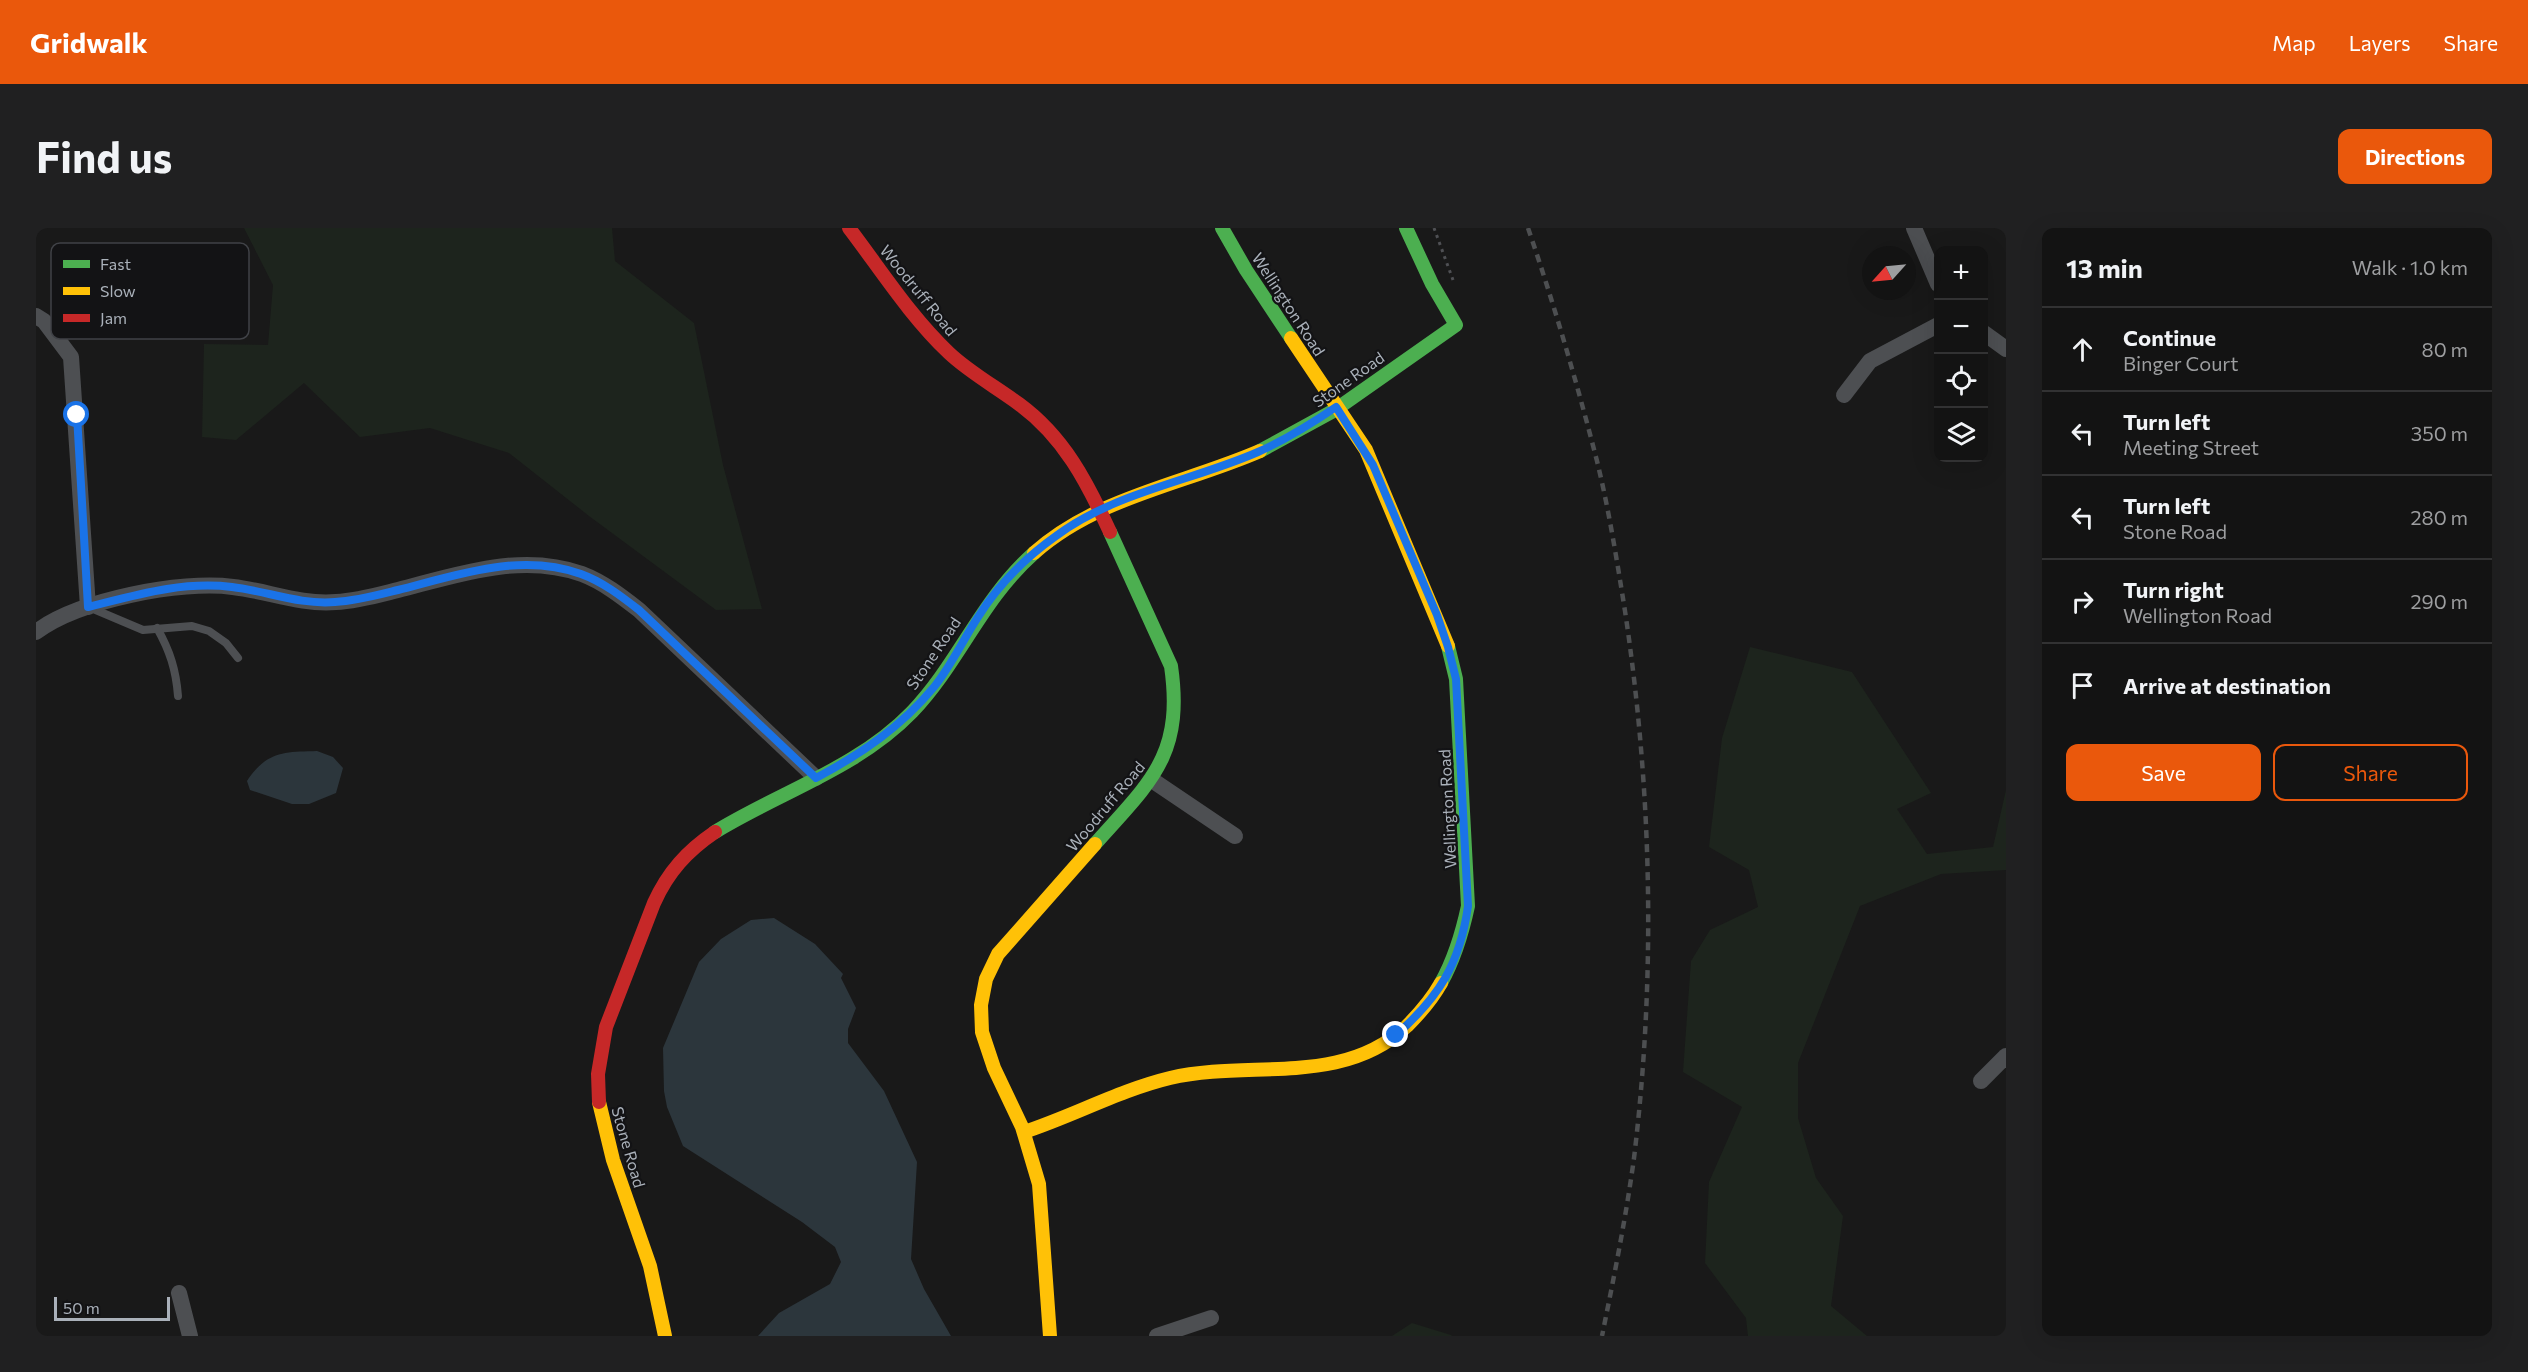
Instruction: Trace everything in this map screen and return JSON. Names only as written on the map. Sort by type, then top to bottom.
[{"type":"street","name":"Woodruff Road","points":[[849,228],[921,323],[950,354],[1021,405],[1048,428],[1071,456],[1100,510],[1171,666],[1174,686],[1173,728],[1168,747],[1152,780],[998,954],[986,979],[981,1005],[982,1032],[994,1068],[1024,1132],[1039,1184],[1050,1336]]},
{"type":"street","name":"Wellington Road","points":[[1024,1132],[1151,1083],[1191,1074],[1321,1067],[1372,1050],[1396,1035],[1435,996],[1449,972],[1466,926],[1468,906],[1456,679],[1437,615],[1373,465],[1246,270],[1222,228]]},
{"type":"street","name":"Stone Road","points":[[665,1336],[658,1295],[609,1146],[600,1110],[598,1074],[603,1035],[656,899],[669,874],[709,833],[816,778],[880,740],[910,714],[936,685],[980,614],[1009,577],[1028,557],[1059,533],[1100,510],[1257,453],[1308,427],[1455,325],[1431,284],[1406,228]]},
{"type":"street","points":[[1914,228],[1934,275]]},
{"type":"street","points":[[36,316],[44,321],[51,330]]},
{"type":"street","points":[[1844,394],[1870,361],[1934,327]]},
{"type":"street","points":[[1988,336],[2006,349]]},
{"type":"street","points":[[58,339],[71,357],[88,607]]},
{"type":"street","points":[[36,632],[63,615],[163,588],[197,584],[232,587],[304,602],[336,602],[368,597],[481,569],[514,565],[549,566],[582,574],[612,590],[639,610],[816,778]]},
{"type":"street","points":[[1152,780],[1235,836]]},
{"type":"street","points":[[1981,1081],[2006,1056]]},
{"type":"street","points":[[179,1293],[190,1336]]},
{"type":"street","points":[[1157,1336],[1211,1318]]},
{"type":"lane","points":[[88,607],[143,630],[192,626],[209,631],[226,643],[238,658]]},
{"type":"lane","points":[[157,628],[168,647],[175,668],[178,696]]},
{"type":"shaded area","points":[[244,228],[612,228],[615,261],[694,323],[723,465],[762,609],[716,610],[589,516],[509,453],[430,428],[360,437],[304,383],[236,440],[202,437],[204,344],[268,345],[273,285]]},
{"type":"shaded area","points":[[1750,647],[1852,672],[1931,793],[1897,809],[1927,854],[1993,847],[2006,790],[2006,870],[1941,874],[1860,906],[1798,1063],[1798,1118],[1816,1178],[1843,1216],[1831,1306],[1867,1336],[1748,1336],[1746,1318],[1705,1263],[1709,1182],[1742,1107],[1683,1072],[1691,961],[1710,930],[1758,907],[1749,870],[1709,847],[1722,738]]},
{"type":"shaded area","points":[[317,751],[333,757],[343,768],[336,793],[309,804],[292,804],[250,790],[247,781],[254,771],[269,759],[286,753]]},
{"type":"shaded area","points":[[774,918],[815,944],[843,974],[841,978],[856,1008],[848,1029],[848,1043],[884,1091],[917,1162],[911,1259],[924,1289],[951,1336],[758,1336],[779,1313],[830,1284],[841,1262],[835,1247],[802,1222],[683,1146],[667,1107],[664,1091],[663,1048],[699,962],[721,939],[751,920]]},
{"type":"shaded area","points":[[1412,1323],[1451,1335],[1452,1336],[1392,1336]]},
{"type":"railway","points":[[1528,228],[1573,373],[1605,498],[1616,554],[1634,679],[1646,816],[1648,953],[1641,1090],[1634,1158],[1602,1336]]},
{"type":"traffic: fast","points":[[1222,228],[1246,270],[1291,338]]},
{"type":"traffic: fast","points":[[1260,451],[1335,410],[1456,325],[1432,284],[1406,228]]},
{"type":"traffic: fast","points":[[1095,844],[1132,803],[1158,766],[1167,746],[1174,697],[1171,666],[1110,532]]},
{"type":"traffic: fast","points":[[715,832],[843,764],[891,732],[929,693],[984,611],[1015,571],[1034,553]]},
{"type":"traffic: fast","points":[[1441,983],[1458,946],[1468,906],[1456,679],[1448,646]]},
{"type":"traffic: slow","points":[[1291,338],[1366,450],[1448,646]]},
{"type":"traffic: slow","points":[[1034,553],[1085,518],[1113,505],[1260,451]]},
{"type":"traffic: slow","points":[[1050,1336],[1039,1184],[1022,1127],[994,1068],[982,1032],[981,1005],[986,979],[998,954],[1095,844]]},
{"type":"traffic: slow","points":[[1024,1132],[1133,1089],[1170,1078],[1200,1073],[1324,1065],[1353,1058],[1381,1045],[1407,1026],[1426,1006],[1441,983]]},
{"type":"traffic: slow","points":[[599,1102],[613,1160],[650,1266],[665,1336]]},
{"type":"traffic: jam","points":[[849,228],[935,339],[957,360],[1035,417],[1062,446],[1083,478],[1110,532]]},
{"type":"traffic: jam","points":[[599,1102],[598,1074],[606,1027],[654,903],[679,863],[715,832]]},
{"type":"route","points":[[77,415],[88,607],[163,588],[197,584],[232,587],[304,602],[336,602],[368,597],[481,569],[514,565],[549,566],[582,574],[612,590],[639,610],[816,778],[880,740],[910,714],[936,685],[980,614],[1003,584],[1028,557],[1059,533],[1091,514],[1126,499],[1257,453],[1308,427],[1336,407],[1366,450],[1373,465],[1437,615],[1456,679],[1468,906],[1466,926],[1449,972],[1435,996],[1396,1035]]}]
